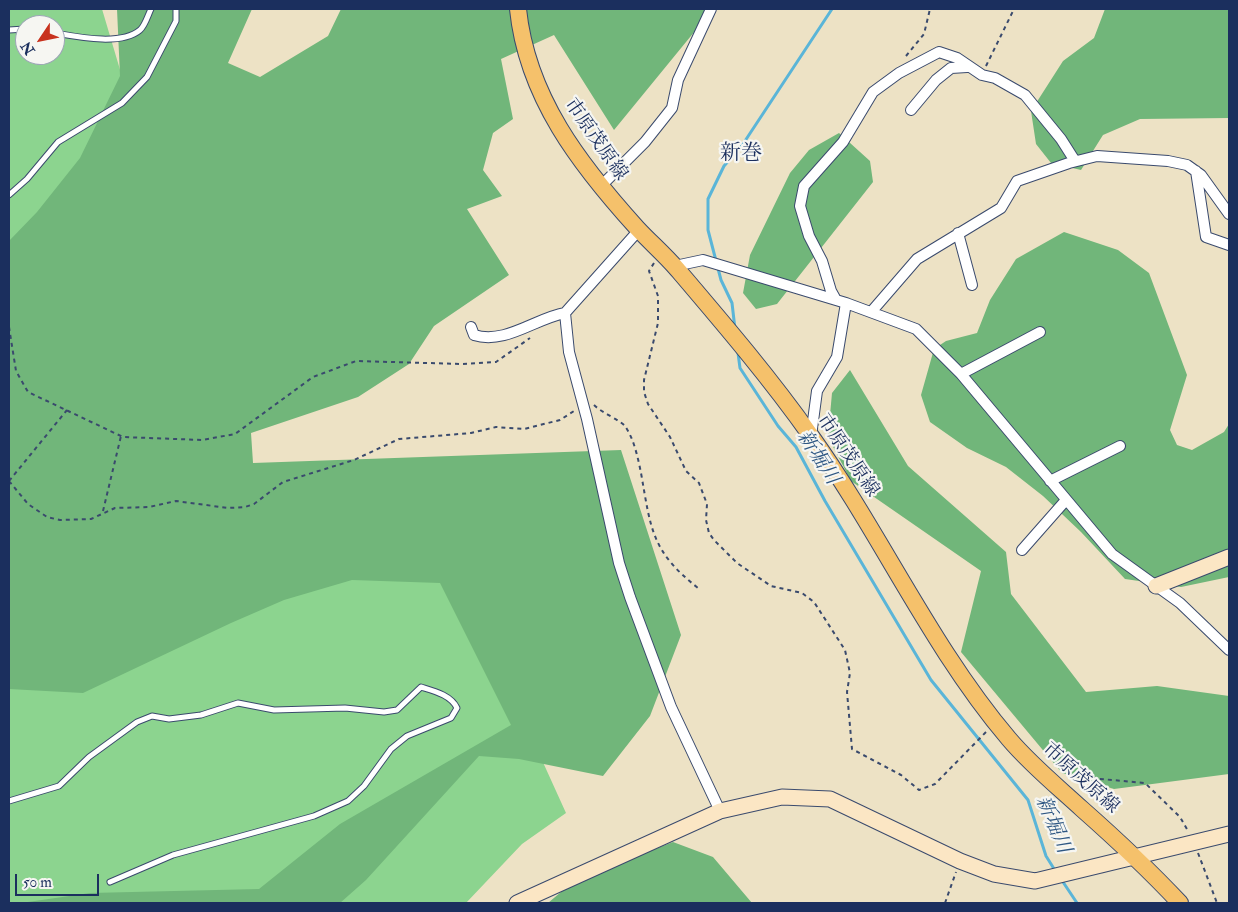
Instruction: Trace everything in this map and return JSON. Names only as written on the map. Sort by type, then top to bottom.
[{"type":"main road","name":"市原茂原線","points":[[518,9],[521,34],[551,115],[601,186],[639,230],[675,266],[760,369],[811,436],[854,500],[928,623],[996,722],[1043,774],[1136,857],[1180,903]]},
{"type":"street","points":[[601,186],[645,142],[672,108],[678,80],[711,9]]},
{"type":"street","points":[[811,436],[817,390],[837,358],[841,301],[831,290],[822,261],[809,236],[800,206],[804,186],[843,142],[873,92],[899,73],[939,52],[957,58],[967,67],[982,75],[995,78],[1025,95],[1062,139],[1075,162]]},
{"type":"street","points":[[911,110],[936,80],[952,68],[967,67]]},
{"type":"street","points":[[872,311],[917,259],[958,232],[1001,208],[1017,181],[1075,162],[1098,156],[1168,161],[1187,165],[1202,175],[1229,214]]},
{"type":"street","points":[[1196,171],[1206,237],[1229,245]]},
{"type":"street","points":[[471,327],[474,335],[484,338],[496,337],[517,331],[551,316],[565,314],[639,230]]},
{"type":"street","points":[[958,232],[972,285]]},
{"type":"street","points":[[675,266],[703,260],[872,311],[916,329],[961,374],[1112,554],[1204,624],[1229,650]]},
{"type":"street","points":[[565,314],[568,352],[583,405],[609,519],[630,597],[671,707],[720,811]]},
{"type":"street","points":[[961,374],[1040,332]]},
{"type":"street","points":[[1050,481],[1120,446]]},
{"type":"street","points":[[1022,550],[1066,500]]},
{"type":"street","points":[[1156,586],[1228,560]]},
{"type":"street","points":[[517,903],[720,811],[782,797],[830,799],[994,874],[1035,881],[1229,834]]},
{"type":"lane","points":[[65,35],[97,40],[126,36],[141,29],[151,9]]},
{"type":"lane","points":[[9,195],[27,179],[58,142],[122,103],[147,77],[176,21],[176,9]]},
{"type":"lane","points":[[9,802],[59,786],[90,757],[136,722],[152,716],[170,719],[201,715],[238,703],[274,710],[346,708],[384,712],[397,710],[421,687],[444,695],[457,708],[451,718],[407,736],[391,749],[364,786],[348,801],[314,816],[174,855],[110,882]]},
{"type":"path","points":[[903,60],[924,34],[930,9]]},
{"type":"path","points":[[982,75],[1014,9]]},
{"type":"path","points":[[660,251],[650,271],[658,296],[658,323],[644,380],[644,392],[670,437],[686,471],[699,483],[707,504],[706,520],[709,533],[714,540],[737,563],[771,586],[802,593],[814,602],[845,650],[850,673],[848,692],[852,749],[901,775],[919,790],[935,784],[996,722]]},
{"type":"path","points":[[9,327],[16,372],[28,392],[121,436],[202,440],[235,434],[313,377],[356,362],[462,364],[496,362],[534,335]]},
{"type":"path","points":[[578,389],[603,414],[624,425],[637,453],[648,513],[661,549],[676,569],[698,588]]},
{"type":"path","points":[[67,410],[9,481],[28,504],[48,517],[60,520],[91,519],[103,511],[115,508],[149,507],[176,501],[228,508],[245,507],[254,504],[283,482],[354,460],[398,439],[471,434],[496,427],[524,428],[560,420],[583,405]]},
{"type":"path","points":[[103,511],[121,436]]},
{"type":"path","points":[[1043,774],[1145,783],[1180,817],[1194,843],[1218,903]]},
{"type":"path","points":[[945,903],[960,860]]},
{"type":"green space","points":[[9,9],[102,9],[213,383],[250,545],[433,520],[566,813],[522,844],[466,903],[9,903]]},
{"type":"green space","points":[[117,9],[252,9],[228,63],[260,77],[328,36],[341,9],[713,9],[614,130],[554,35],[501,59],[513,119],[493,133],[483,170],[502,196],[467,209],[509,275],[434,326],[409,364],[358,397],[251,433],[253,463],[621,450],[681,635],[650,716],[603,776],[519,759],[479,756],[366,880],[340,903],[21,903],[90,893],[259,889],[340,824],[511,725],[440,583],[352,580],[284,600],[83,693],[9,689],[9,241],[37,212],[80,158],[120,76]]},
{"type":"green space","points":[[1105,9],[1229,9],[1229,118],[1140,119],[1103,135],[1081,170],[1051,163],[1036,144],[1031,111],[1063,61],[1094,38]]},
{"type":"green space","points":[[839,133],[870,161],[873,182],[777,304],[756,309],[743,293],[750,255],[790,173],[809,150]]},
{"type":"green space","points":[[1064,232],[1118,250],[1149,273],[1187,375],[1170,430],[1177,445],[1192,450],[1224,432],[1229,424],[1229,577],[1181,587],[1125,579],[1081,532],[1043,496],[1006,467],[967,448],[930,422],[921,395],[934,349],[946,341],[977,333],[990,300],[1016,259]]},
{"type":"green space","points":[[850,370],[908,466],[1006,552],[1011,594],[1086,692],[1157,686],[1229,696],[1229,774],[1114,789],[1062,773],[961,652],[981,571],[851,481],[828,437],[832,393]]},
{"type":"green space","points":[[673,842],[713,857],[752,903],[548,903],[574,881]]},
{"type":"waterway","name":"新堀川","points":[[735,329],[732,303],[721,280],[708,230],[708,199],[724,166],[741,147],[832,9]]},
{"type":"waterway","name":"新堀川","points":[[738,353],[740,368],[778,426],[796,447],[825,501],[931,680],[1028,800],[1046,856],[1056,872]]},
{"type":"waterway","name":"新堀川","points":[[1061,879],[1077,903]]},
{"type":"district","name":"新巻","points":[[741,154]]}]
